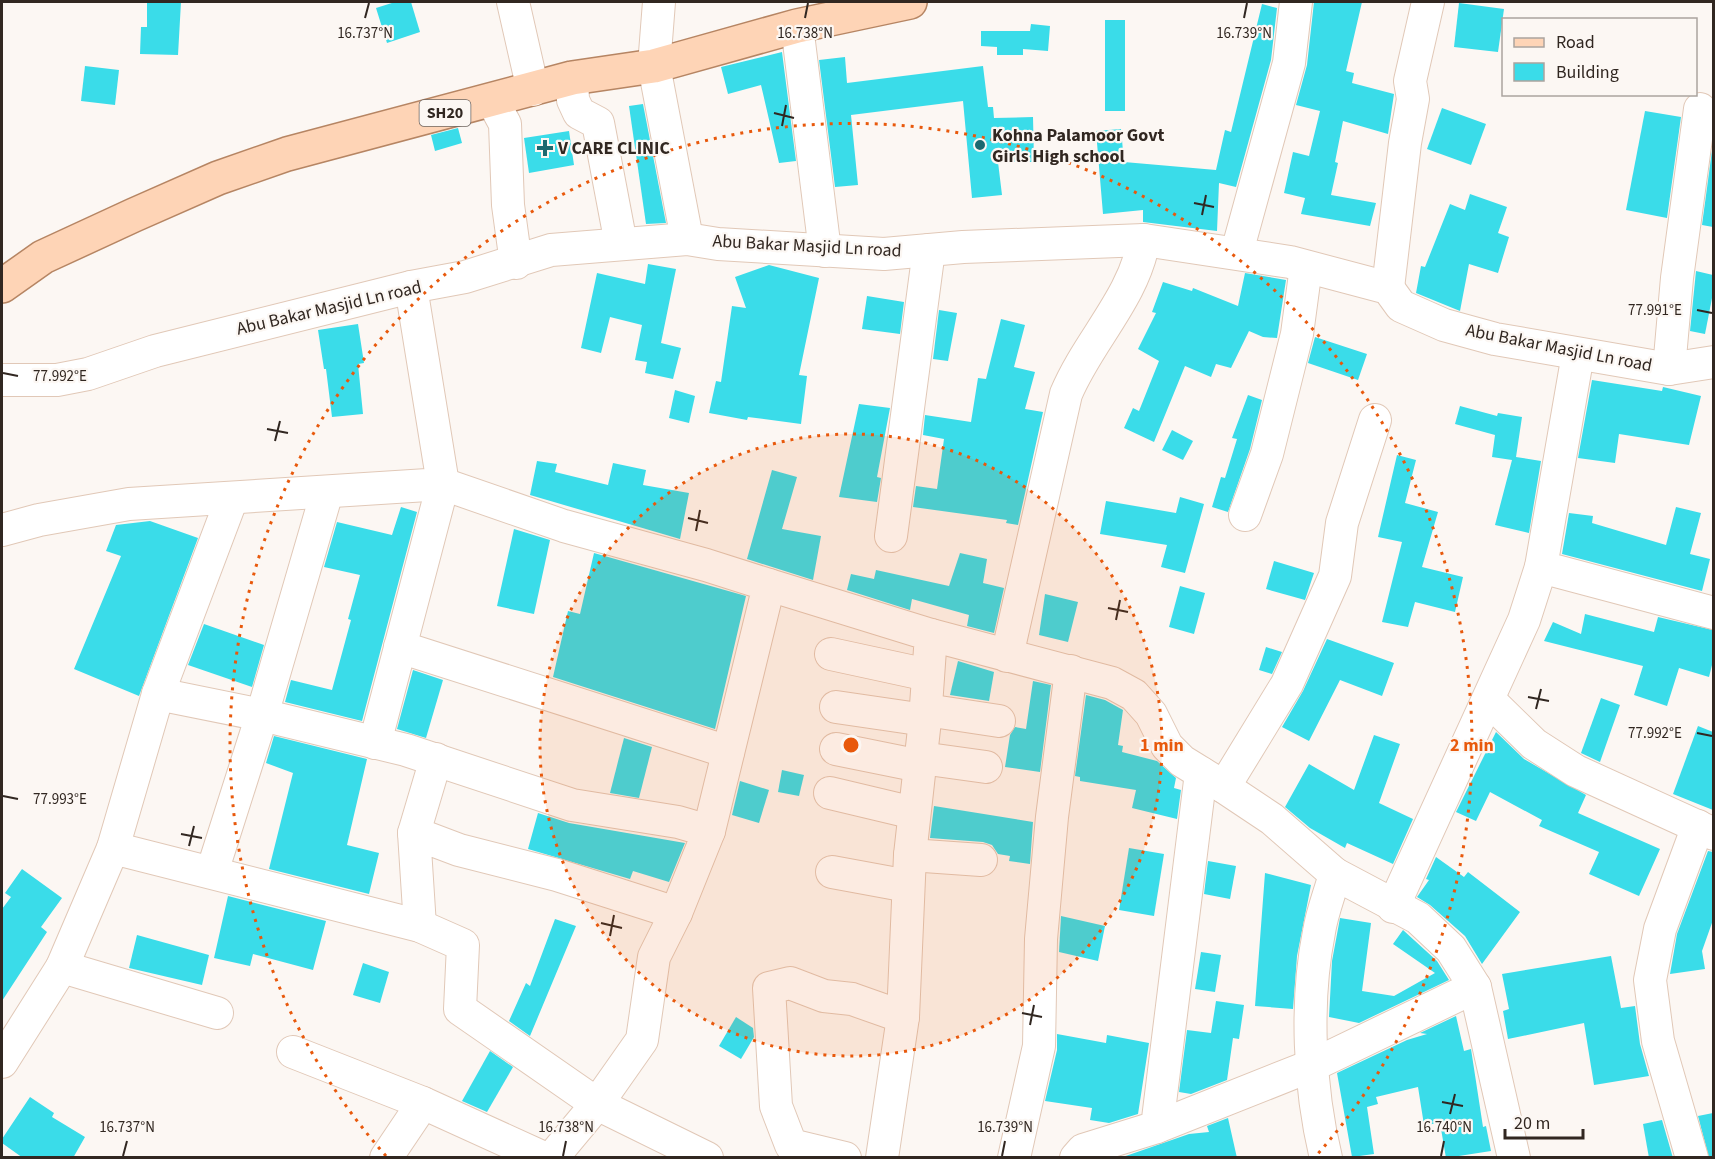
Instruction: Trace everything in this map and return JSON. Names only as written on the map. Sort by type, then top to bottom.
[{"type":"main road","name":"SH20","points":[[2,286],[44,257],[218,178],[287,154],[572,78],[654,66],[797,26],[910,2]]},
{"type":"street","points":[[513,2],[533,90]]},
{"type":"street","points":[[659,2],[654,66],[687,239]]},
{"type":"street","points":[[1237,252],[1287,73],[1296,2]]},
{"type":"street","points":[[1388,288],[1405,143],[1413,99],[1410,81],[1428,2]]},
{"type":"street","points":[[797,26],[825,251]]},
{"type":"street","points":[[572,78],[573,100],[579,112],[598,123],[621,244]]},
{"type":"street","points":[[492,100],[505,124],[508,206],[516,263]]},
{"type":"street","points":[[1669,369],[1677,278],[1700,109]]},
{"type":"street","name":"Abu Bakar Masjid Ln road","points":[[2,380],[57,380],[88,374],[155,351],[411,287],[465,277],[516,263],[551,250],[687,239],[718,244],[884,254],[1144,240],[1237,252],[1388,288],[1401,306],[1444,325],[1495,339],[1669,369],[1713,362]]},
{"type":"street","points":[[1007,656],[1066,394],[1078,366],[1130,285],[1141,260],[1144,240]]},
{"type":"street","points":[[891,536],[928,250]]},
{"type":"street","points":[[1245,515],[1267,454],[1297,334],[1306,267]]},
{"type":"street","points":[[375,743],[443,484],[411,287]]},
{"type":"street","points":[[1393,907],[1524,620],[1541,567],[1578,354]]},
{"type":"street","points":[[1157,1127],[1212,780],[1287,684],[1335,576],[1342,523],[1375,420]]},
{"type":"street","points":[[2,530],[39,520],[129,504],[443,484],[564,526],[706,565],[1007,656],[1112,683],[1134,695],[1151,714],[1167,746],[1212,780],[1272,819],[1335,874],[1393,907],[1418,918],[1451,949],[1475,987],[1514,1158]]},
{"type":"street","points":[[212,872],[262,715],[327,492]]},
{"type":"street","points":[[2,1062],[62,967],[113,848],[158,694],[232,498]]},
{"type":"street","points":[[1541,567],[1713,613]]},
{"type":"street","points":[[552,1158],[597,1104],[642,1040],[654,957],[676,913],[709,831],[769,585]]},
{"type":"street","points":[[882,1158],[903,1017],[910,855],[926,715],[932,634]]},
{"type":"street","points":[[400,647],[728,752]]},
{"type":"street","points":[[831,654],[928,675]]},
{"type":"street","points":[[1014,1158],[1039,1046],[1041,939],[1052,817],[1071,671]]},
{"type":"street","points":[[158,694],[262,715],[436,759],[572,805],[678,822],[709,831]]},
{"type":"street","points":[[1489,700],[1534,744],[1576,771],[1706,830],[1660,929],[1650,980],[1658,1041],[1692,1158]]},
{"type":"street","points":[[836,707],[999,721]]},
{"type":"street","points":[[836,749],[920,762],[986,767]]},
{"type":"street","points":[[420,926],[414,833],[436,759]]},
{"type":"street","points":[[830,793],[914,813]]},
{"type":"street","points":[[414,833],[459,850],[558,875],[676,913]]},
{"type":"street","points":[[113,848],[420,926],[463,945],[460,1009],[597,1104],[707,1158]]},
{"type":"street","points":[[910,855],[981,860]]},
{"type":"street","points":[[832,872],[908,886]]},
{"type":"street","points":[[1326,1158],[1318,1123],[1311,1014],[1318,932],[1335,874]]},
{"type":"street","points":[[62,967],[217,1013]]},
{"type":"street","points":[[845,1158],[791,1145],[776,1106],[769,988],[790,983],[824,996],[852,999],[903,1017]]},
{"type":"street","points":[[1076,1158],[1083,1150],[1157,1127],[1313,1065],[1475,987]]},
{"type":"street","points":[[293,1052],[423,1103],[543,1158]]},
{"type":"street","points":[[386,1158],[423,1103]]},
{"type":"building","points":[[147,2],[181,2],[178,55],[140,54],[141,27],[147,27]]},
{"type":"building","points":[[395,2],[411,2],[420,32],[387,43],[376,8]]},
{"type":"building","points":[[1314,2],[1362,2],[1346,71],[1354,73],[1352,83],[1394,94],[1388,134],[1343,121],[1335,162],[1338,163],[1331,195],[1376,203],[1370,226],[1301,214],[1305,198],[1284,193],[1293,152],[1309,156],[1320,111],[1296,105],[1307,65]]},
{"type":"building","points":[[1459,3],[1504,9],[1498,52],[1454,47]]},
{"type":"building","points":[[1262,4],[1277,8],[1271,60],[1236,187],[1219,183],[1217,231],[1143,222],[1143,210],[1103,214],[1096,131],[1121,129],[1124,162],[1216,170],[1225,130],[1231,132]]},
{"type":"building","points":[[1105,20],[1125,20],[1125,111],[1105,111]]},
{"type":"building","points":[[1031,24],[1050,26],[1048,51],[1023,49],[1023,55],[997,55],[997,47],[981,46],[981,31],[1030,31]]},
{"type":"building","points":[[782,52],[796,161],[779,163],[761,85],[728,94],[721,67]]},
{"type":"building","points":[[845,57],[847,83],[983,66],[988,107],[993,107],[994,118],[1033,117],[1034,162],[998,162],[1002,195],[972,198],[963,101],[851,115],[858,185],[835,187],[819,60]]},
{"type":"building","points":[[85,66],[119,70],[115,105],[81,101]]},
{"type":"building","points":[[643,104],[666,223],[646,224],[629,106]]},
{"type":"building","points":[[1442,108],[1486,124],[1471,165],[1427,149]]},
{"type":"building","points":[[1645,111],[1681,117],[1667,218],[1626,210]]},
{"type":"building","points":[[458,128],[462,143],[435,151],[431,135]]},
{"type":"building","points":[[569,131],[574,165],[529,173],[524,138]]},
{"type":"building","points":[[1713,143],[1713,227],[1702,225]]},
{"type":"building","points":[[1470,194],[1507,207],[1498,233],[1509,237],[1498,273],[1469,264],[1460,311],[1416,293],[1421,266],[1425,267],[1450,204],[1465,210]]},
{"type":"building","points":[[648,264],[676,269],[661,343],[681,348],[673,379],[645,373],[647,362],[635,360],[642,325],[610,317],[601,353],[581,348],[597,273],[645,284]]},
{"type":"building","points":[[769,265],[819,278],[799,375],[807,376],[801,424],[748,417],[747,420],[709,413],[716,381],[721,382],[732,306],[746,308],[735,277]]},
{"type":"building","points":[[1696,271],[1713,275],[1713,293],[1705,334],[1690,331]]},
{"type":"building","points":[[1245,273],[1286,280],[1277,338],[1263,337],[1249,331],[1231,368],[1216,364],[1211,377],[1185,366],[1154,442],[1124,428],[1133,408],[1139,411],[1159,361],[1138,349],[1156,313],[1152,312],[1163,282],[1192,291],[1193,288],[1238,306]]},
{"type":"building","points":[[867,296],[904,302],[900,334],[862,329]]},
{"type":"building","points":[[939,310],[957,313],[948,361],[933,359]]},
{"type":"building","points":[[1001,319],[1025,325],[1014,367],[1035,372],[1025,409],[1043,412],[1018,525],[1006,523],[1007,520],[913,507],[916,486],[937,489],[944,439],[923,435],[925,415],[971,422],[978,378],[986,379]]},
{"type":"building","points":[[358,324],[364,363],[358,364],[363,414],[332,417],[318,330]]},
{"type":"building","points":[[1315,337],[1367,354],[1358,380],[1308,363]]},
{"type":"building","points":[[1592,380],[1662,391],[1663,387],[1701,396],[1689,445],[1619,434],[1615,463],[1578,458]]},
{"type":"building","points":[[675,390],[695,396],[689,423],[669,418]]},
{"type":"building","points":[[1248,395],[1262,400],[1250,449],[1228,512],[1212,507],[1221,477],[1225,478],[1237,439],[1232,438]]},
{"type":"building","points":[[859,404],[890,408],[877,477],[881,478],[877,502],[839,497]]},
{"type":"building","points":[[1460,406],[1497,416],[1498,413],[1522,417],[1516,457],[1541,461],[1529,533],[1495,525],[1512,460],[1492,457],[1495,435],[1455,424]]},
{"type":"building","points":[[1172,430],[1193,441],[1183,460],[1162,450]]},
{"type":"building","points":[[1397,455],[1416,460],[1405,503],[1438,512],[1422,567],[1463,577],[1455,612],[1415,602],[1408,627],[1382,622],[1402,542],[1378,537]]},
{"type":"building","points":[[537,461],[557,464],[555,472],[608,485],[613,463],[646,470],[643,485],[689,493],[680,539],[530,495]]},
{"type":"building","points":[[772,470],[797,477],[782,529],[821,536],[813,580],[747,559]]},
{"type":"building","points":[[1180,497],[1204,504],[1185,573],[1161,567],[1167,545],[1100,534],[1106,501],[1176,513]]},
{"type":"building","points":[[401,507],[417,512],[362,721],[285,702],[291,680],[332,690],[351,620],[348,619],[360,575],[324,567],[337,522],[392,535]]},
{"type":"building","points":[[1676,507],[1701,513],[1690,554],[1710,559],[1702,591],[1562,554],[1569,513],[1593,516],[1592,523],[1666,545]]},
{"type":"building","points":[[150,521],[198,538],[139,696],[74,669],[121,556],[106,551],[116,525]]},
{"type":"building","points":[[514,529],[550,540],[534,614],[497,606]]},
{"type":"building","points":[[594,553],[746,596],[715,729],[553,677],[568,611],[580,614]]},
{"type":"building","points":[[960,553],[987,559],[983,583],[1004,588],[994,633],[967,626],[969,615],[912,599],[910,610],[847,590],[851,574],[874,579],[876,570],[949,586]]},
{"type":"building","points":[[1274,561],[1314,573],[1305,600],[1266,589]]},
{"type":"building","points":[[1180,586],[1205,593],[1194,634],[1169,627]]},
{"type":"building","points":[[1045,594],[1078,602],[1068,642],[1039,635]]},
{"type":"building","points":[[1585,614],[1654,632],[1658,617],[1713,630],[1713,661],[1709,677],[1679,668],[1667,706],[1634,695],[1643,666],[1544,641],[1553,622],[1581,634]]},
{"type":"building","points":[[204,624],[264,645],[252,687],[188,665]]},
{"type":"building","points":[[1327,639],[1394,663],[1382,696],[1340,680],[1309,741],[1282,727],[1303,691]]},
{"type":"building","points":[[1266,647],[1282,652],[1272,674],[1259,670]]},
{"type":"building","points":[[958,661],[994,672],[989,701],[950,695]]},
{"type":"building","points":[[413,670],[443,680],[426,738],[397,729]]},
{"type":"building","points":[[1033,681],[1051,685],[1040,772],[1005,767],[1010,735],[1015,727],[1026,729]]},
{"type":"building","points":[[1086,695],[1105,700],[1123,710],[1118,745],[1123,746],[1122,752],[1157,761],[1176,778],[1174,788],[1181,790],[1177,819],[1132,808],[1136,790],[1080,781],[1080,777],[1075,776]]},
{"type":"building","points":[[1601,698],[1620,705],[1600,762],[1581,753]]},
{"type":"building","points":[[1698,726],[1713,732],[1713,810],[1673,794]]},
{"type":"building","points":[[1496,732],[1524,759],[1586,795],[1578,813],[1660,849],[1639,896],[1589,874],[1599,852],[1539,826],[1542,820],[1490,792],[1476,821],[1456,812]]},
{"type":"building","points":[[1374,735],[1400,744],[1379,803],[1413,819],[1393,864],[1347,843],[1345,848],[1310,828],[1285,807],[1309,764],[1354,790]]},
{"type":"building","points":[[274,736],[367,759],[347,845],[379,853],[369,894],[269,869],[293,773],[266,763]]},
{"type":"building","points":[[624,738],[652,747],[639,798],[610,793]]},
{"type":"building","points":[[782,770],[804,775],[799,796],[778,792]]},
{"type":"building","points":[[740,781],[769,790],[759,823],[732,815]]},
{"type":"building","points":[[934,806],[1033,822],[1030,864],[1009,861],[1010,856],[998,854],[992,845],[983,842],[930,838]]},
{"type":"building","points":[[538,813],[569,823],[685,843],[669,882],[633,871],[630,879],[528,849]]},
{"type":"building","points":[[1129,848],[1164,854],[1154,916],[1119,910]]},
{"type":"building","points":[[1708,851],[1713,852],[1713,920],[1702,951],[1705,969],[1670,974],[1677,934]]},
{"type":"building","points":[[1436,857],[1464,877],[1468,872],[1520,912],[1482,964],[1465,936],[1430,905],[1417,897],[1429,880],[1426,879]]},
{"type":"building","points":[[1208,861],[1236,866],[1230,899],[1204,894]]},
{"type":"building","points":[[22,869],[62,898],[41,927],[47,932],[2,1001],[2,909],[11,897],[5,893]]},
{"type":"building","points":[[1265,873],[1311,885],[1297,956],[1293,1009],[1255,1006]]},
{"type":"building","points":[[228,896],[326,921],[313,970],[253,954],[250,966],[214,958]]},
{"type":"building","points":[[1061,916],[1105,926],[1098,961],[1059,952]]},
{"type":"building","points":[[1340,918],[1371,923],[1362,991],[1394,996],[1435,973],[1393,944],[1403,930],[1437,961],[1449,980],[1359,1023],[1329,1017],[1332,961]]},
{"type":"building","points":[[555,919],[576,926],[530,1036],[509,1021],[526,983],[530,986]]},
{"type":"building","points":[[137,935],[209,955],[202,985],[129,968]]},
{"type":"building","points":[[1201,952],[1221,955],[1215,992],[1195,989]]},
{"type":"building","points":[[1611,956],[1621,1008],[1635,1006],[1640,1044],[1649,1076],[1594,1085],[1584,1023],[1508,1039],[1503,1011],[1509,1009],[1502,974]]},
{"type":"building","points":[[363,963],[389,972],[380,1003],[353,995]]},
{"type":"building","points":[[1216,1001],[1244,1005],[1239,1039],[1233,1038],[1227,1080],[1191,1094],[1179,1092],[1187,1030],[1211,1033]]},
{"type":"building","points":[[1456,1016],[1464,1051],[1471,1049],[1483,1127],[1486,1126],[1491,1151],[1446,1158],[1440,1123],[1424,1125],[1418,1087],[1376,1097],[1378,1104],[1367,1107],[1374,1154],[1352,1157],[1337,1073],[1407,1040],[1427,1034],[1420,1033]]},
{"type":"building","points":[[736,1017],[753,1028],[754,1037],[741,1059],[719,1046]]},
{"type":"building","points":[[1057,1034],[1106,1043],[1107,1035],[1149,1043],[1138,1114],[1109,1123],[1090,1120],[1092,1108],[1045,1101],[1057,1050]]},
{"type":"building","points":[[490,1051],[513,1067],[487,1112],[462,1101]]},
{"type":"building","points":[[30,1097],[54,1113],[52,1117],[85,1137],[73,1158],[23,1158],[2,1143],[2,1139]]},
{"type":"building","points":[[1713,1113],[1713,1158],[1709,1158],[1698,1116]]},
{"type":"building","points":[[1228,1118],[1237,1158],[1120,1158],[1189,1134],[1209,1132],[1207,1126]]},
{"type":"building","points":[[1662,1120],[1673,1158],[1649,1158],[1643,1124]]},
{"type":"place","name":"Kohna Palamoor Govt Girls High school","points":[[980,145]]},
{"type":"place","name":"V CARE CLINIC","points":[[545,148]]}]
